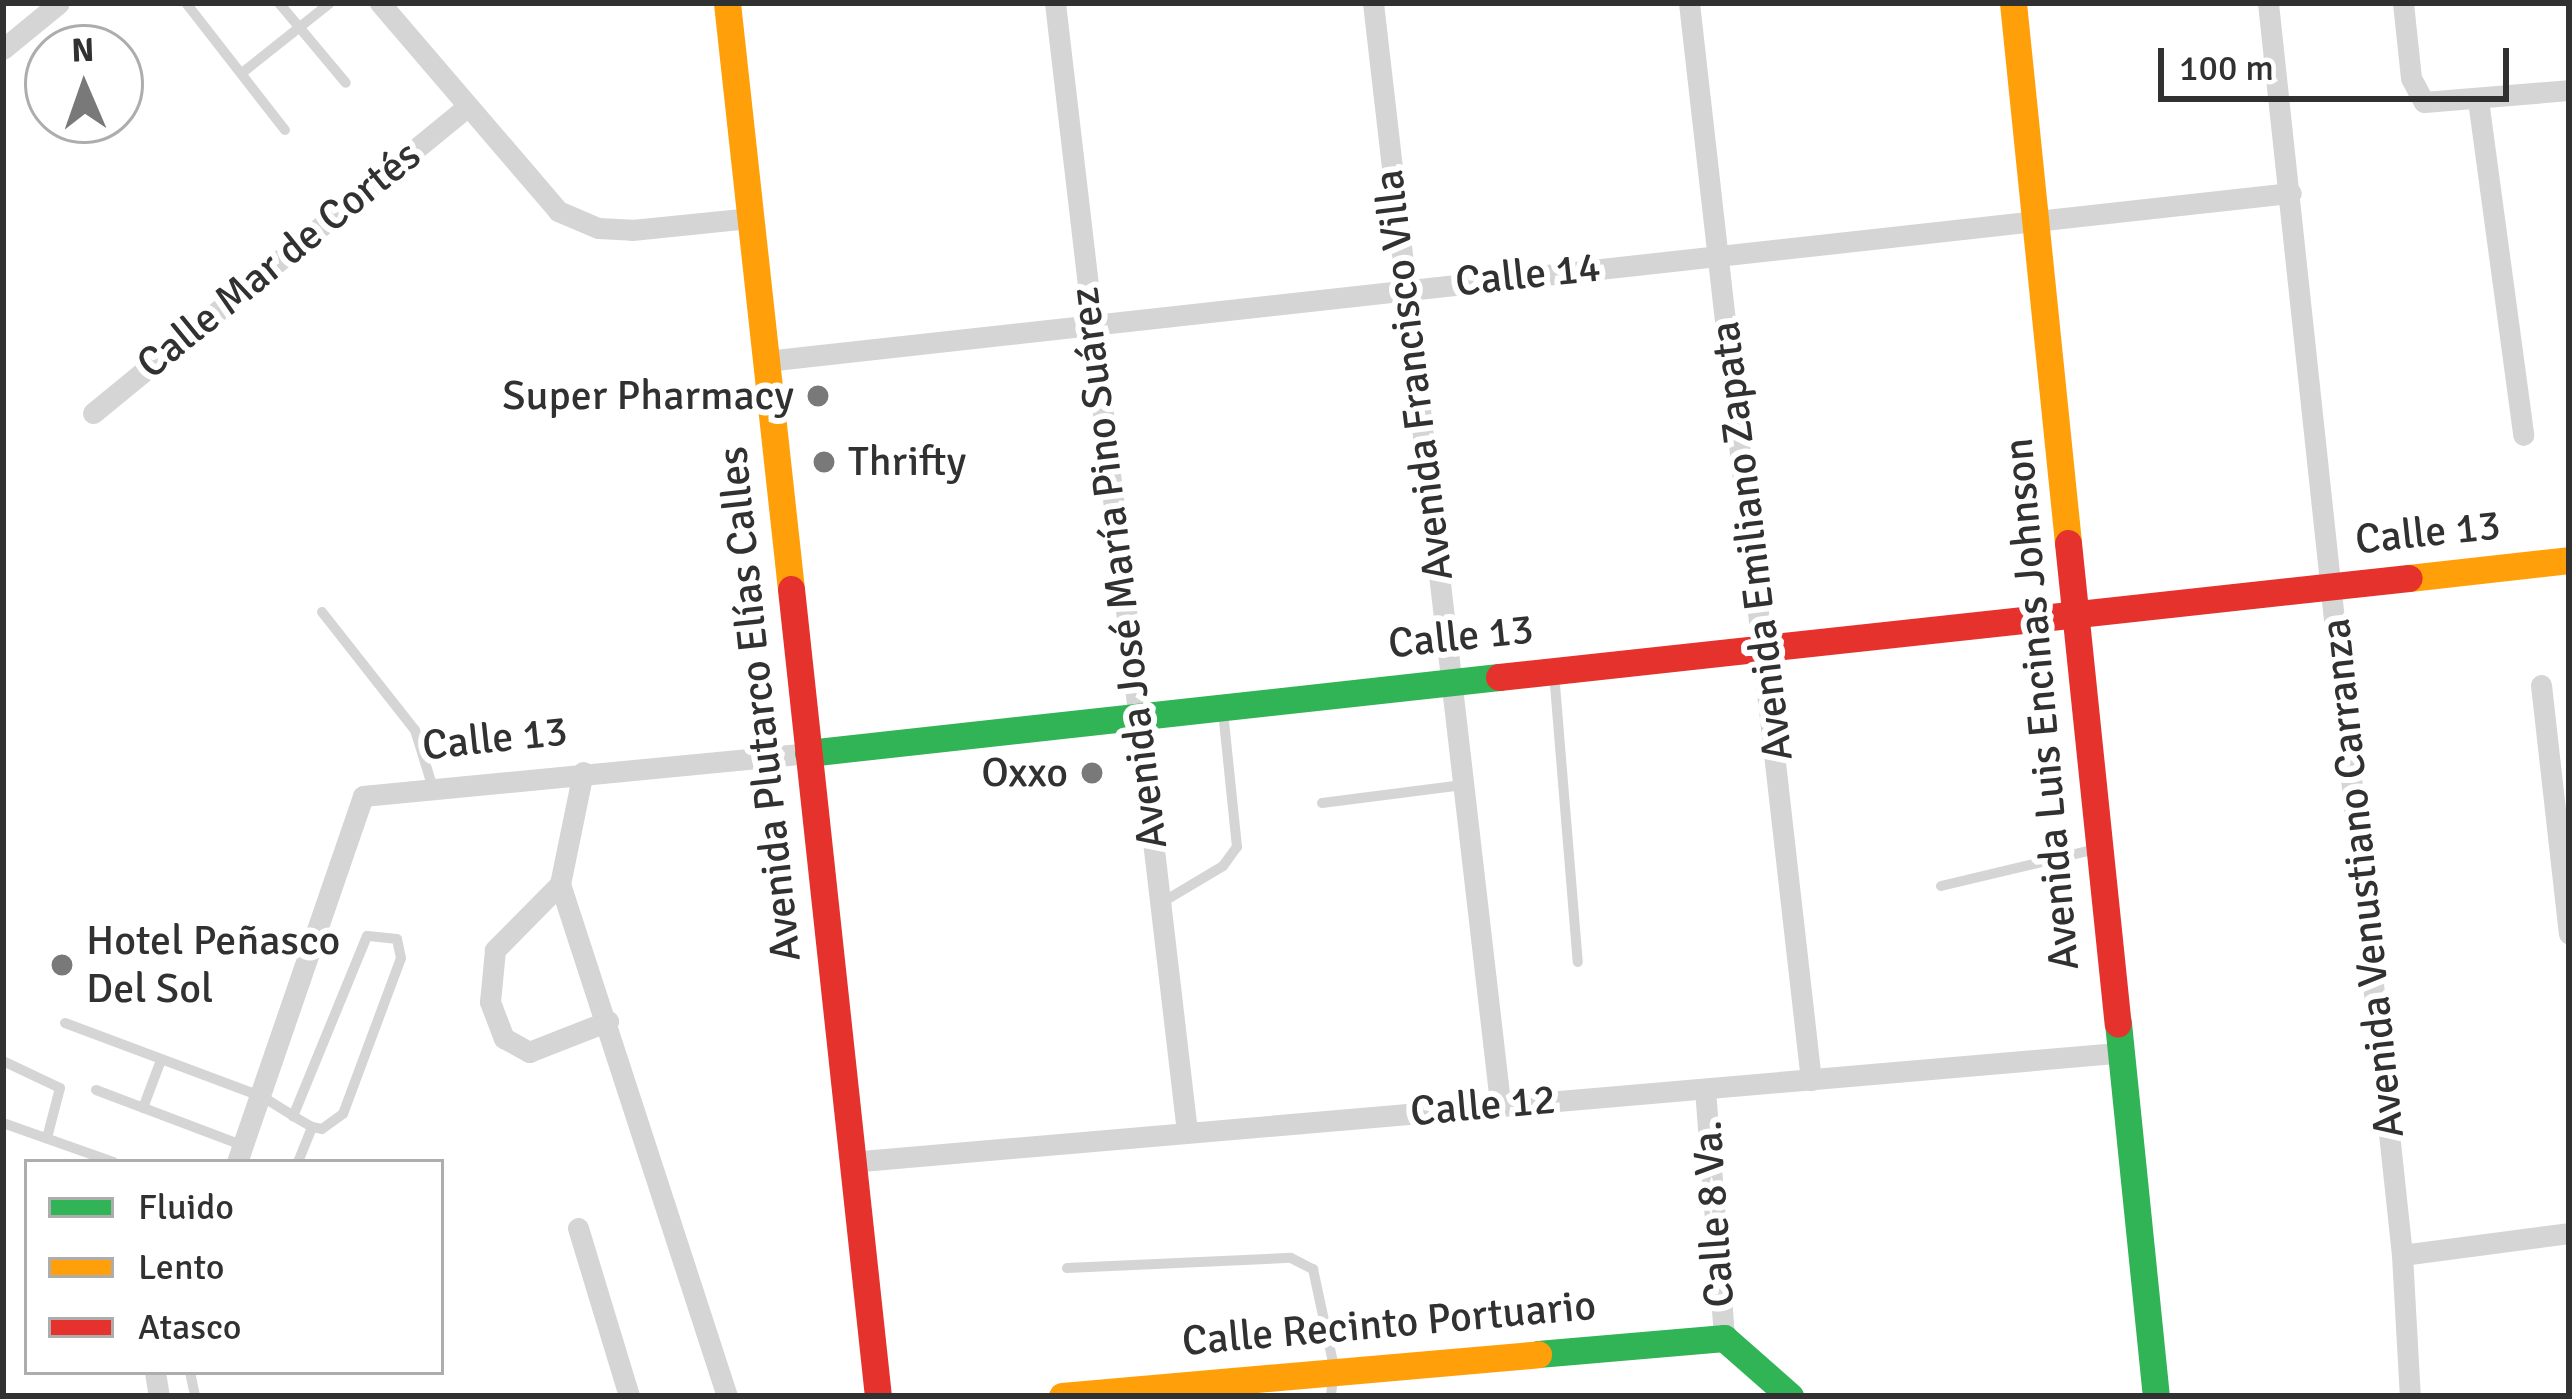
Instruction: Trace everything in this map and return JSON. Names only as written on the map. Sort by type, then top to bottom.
[{"type":"street","points":[[3,49],[59,3]]},
{"type":"street","points":[[380,3],[543,199],[576,222],[632,230],[751,218]]},
{"type":"street","name":"Avenida Plutarco Elías Calles","points":[[727,3],[878,1396]]},
{"type":"street","name":"Avenida José María Pino Suárez","points":[[1055,3],[1187,1132]]},
{"type":"street","name":"Avenida Francisco Villa","points":[[1373,3],[1402,287],[1500,1103]]},
{"type":"street","name":"Avenida Emiliano Zapata","points":[[1689,3],[1766,647],[1811,1080]]},
{"type":"street","name":"Avenida Luis Encinas Johnson","points":[[2013,3],[2080,609],[2117,1053],[2156,1396]]},
{"type":"street","name":"Avenida Venustiano Carranza","points":[[2268,3],[2402,1255],[2410,1396]]},
{"type":"street","points":[[2403,3],[2411,78],[2424,102],[2569,90]]},
{"type":"street","points":[[2478,100],[2523,435]]},
{"type":"street","name":"Calle Mar de Cortés","points":[[93,413],[465,108]]},
{"type":"street","name":"Calle 14","points":[[766,361],[1089,321],[2291,193]]},
{"type":"street","name":"Calle 13","points":[[263,1097],[363,796],[808,753],[2080,609],[2569,560]]},
{"type":"street","points":[[2541,685],[2569,933]]},
{"type":"street","points":[[583,772],[560,884],[727,1396]]},
{"type":"street","points":[[560,884],[495,950],[490,1001],[505,1038],[529,1052],[608,1021]]},
{"type":"street","name":"Calle 12","points":[[850,1162],[2117,1053]]},
{"type":"street","name":"Calle 8 Va.","points":[[1705,1089],[1724,1338]]},
{"type":"street","points":[[241,1154],[263,1097]]},
{"type":"street","points":[[578,1228],[629,1396]]},
{"type":"street","points":[[2402,1255],[2569,1233]]},
{"type":"street","points":[[1724,1338],[1790,1396]]},
{"type":"street","name":"Calle Recinto Portuario","points":[[1062,1396],[1333,1382],[1724,1338]]},
{"type":"lane","points":[[186,3],[285,130]]},
{"type":"lane","points":[[279,3],[346,83]]},
{"type":"lane","points":[[242,73],[330,3]]},
{"type":"lane","points":[[322,612],[415,730],[433,788]]},
{"type":"lane","points":[[1553,669],[1578,962]]},
{"type":"lane","points":[[1158,904],[1223,866],[1238,847],[1222,706]]},
{"type":"lane","points":[[1322,803],[1463,785]]},
{"type":"lane","points":[[1941,886],[2100,848]]},
{"type":"lane","points":[[65,1023],[263,1097],[293,1116],[312,1127],[329,1127],[343,1114],[401,958],[397,939],[367,936],[293,1116]]},
{"type":"lane","points":[[143,1108],[161,1060]]},
{"type":"lane","points":[[3,1061],[60,1088],[47,1138]]},
{"type":"lane","points":[[96,1090],[241,1154]]},
{"type":"lane","points":[[3,1123],[105,1159]]},
{"type":"lane","points":[[299,1159],[312,1127]]},
{"type":"lane","points":[[1066,1268],[1291,1258],[1313,1269],[1322,1287],[1333,1382]]},
{"type":"traffic: fast","points":[[808,753],[1499,677]]},
{"type":"traffic: fast","points":[[2118,1023],[2156,1396]]},
{"type":"traffic: fast","points":[[1538,1354],[1724,1338],[1790,1396]]},
{"type":"traffic: slow","points":[[727,3],[791,589]]},
{"type":"traffic: slow","points":[[2013,3],[2068,543]]},
{"type":"traffic: slow","points":[[2409,578],[2569,560]]},
{"type":"traffic: slow","points":[[1062,1396],[1538,1354]]},
{"type":"traffic: jam","points":[[2068,543],[2118,1023]]},
{"type":"traffic: jam","points":[[1499,677],[2409,578]]},
{"type":"traffic: jam","points":[[791,589],[878,1396]]},
{"type":"place","name":"Super Pharmacy","points":[[818,396]]},
{"type":"place","name":"Thrifty","points":[[824,462]]},
{"type":"place","name":"Oxxo","points":[[1092,773]]},
{"type":"place","name":"Hotel Peñasco Del Sol","points":[[62,965]]}]
